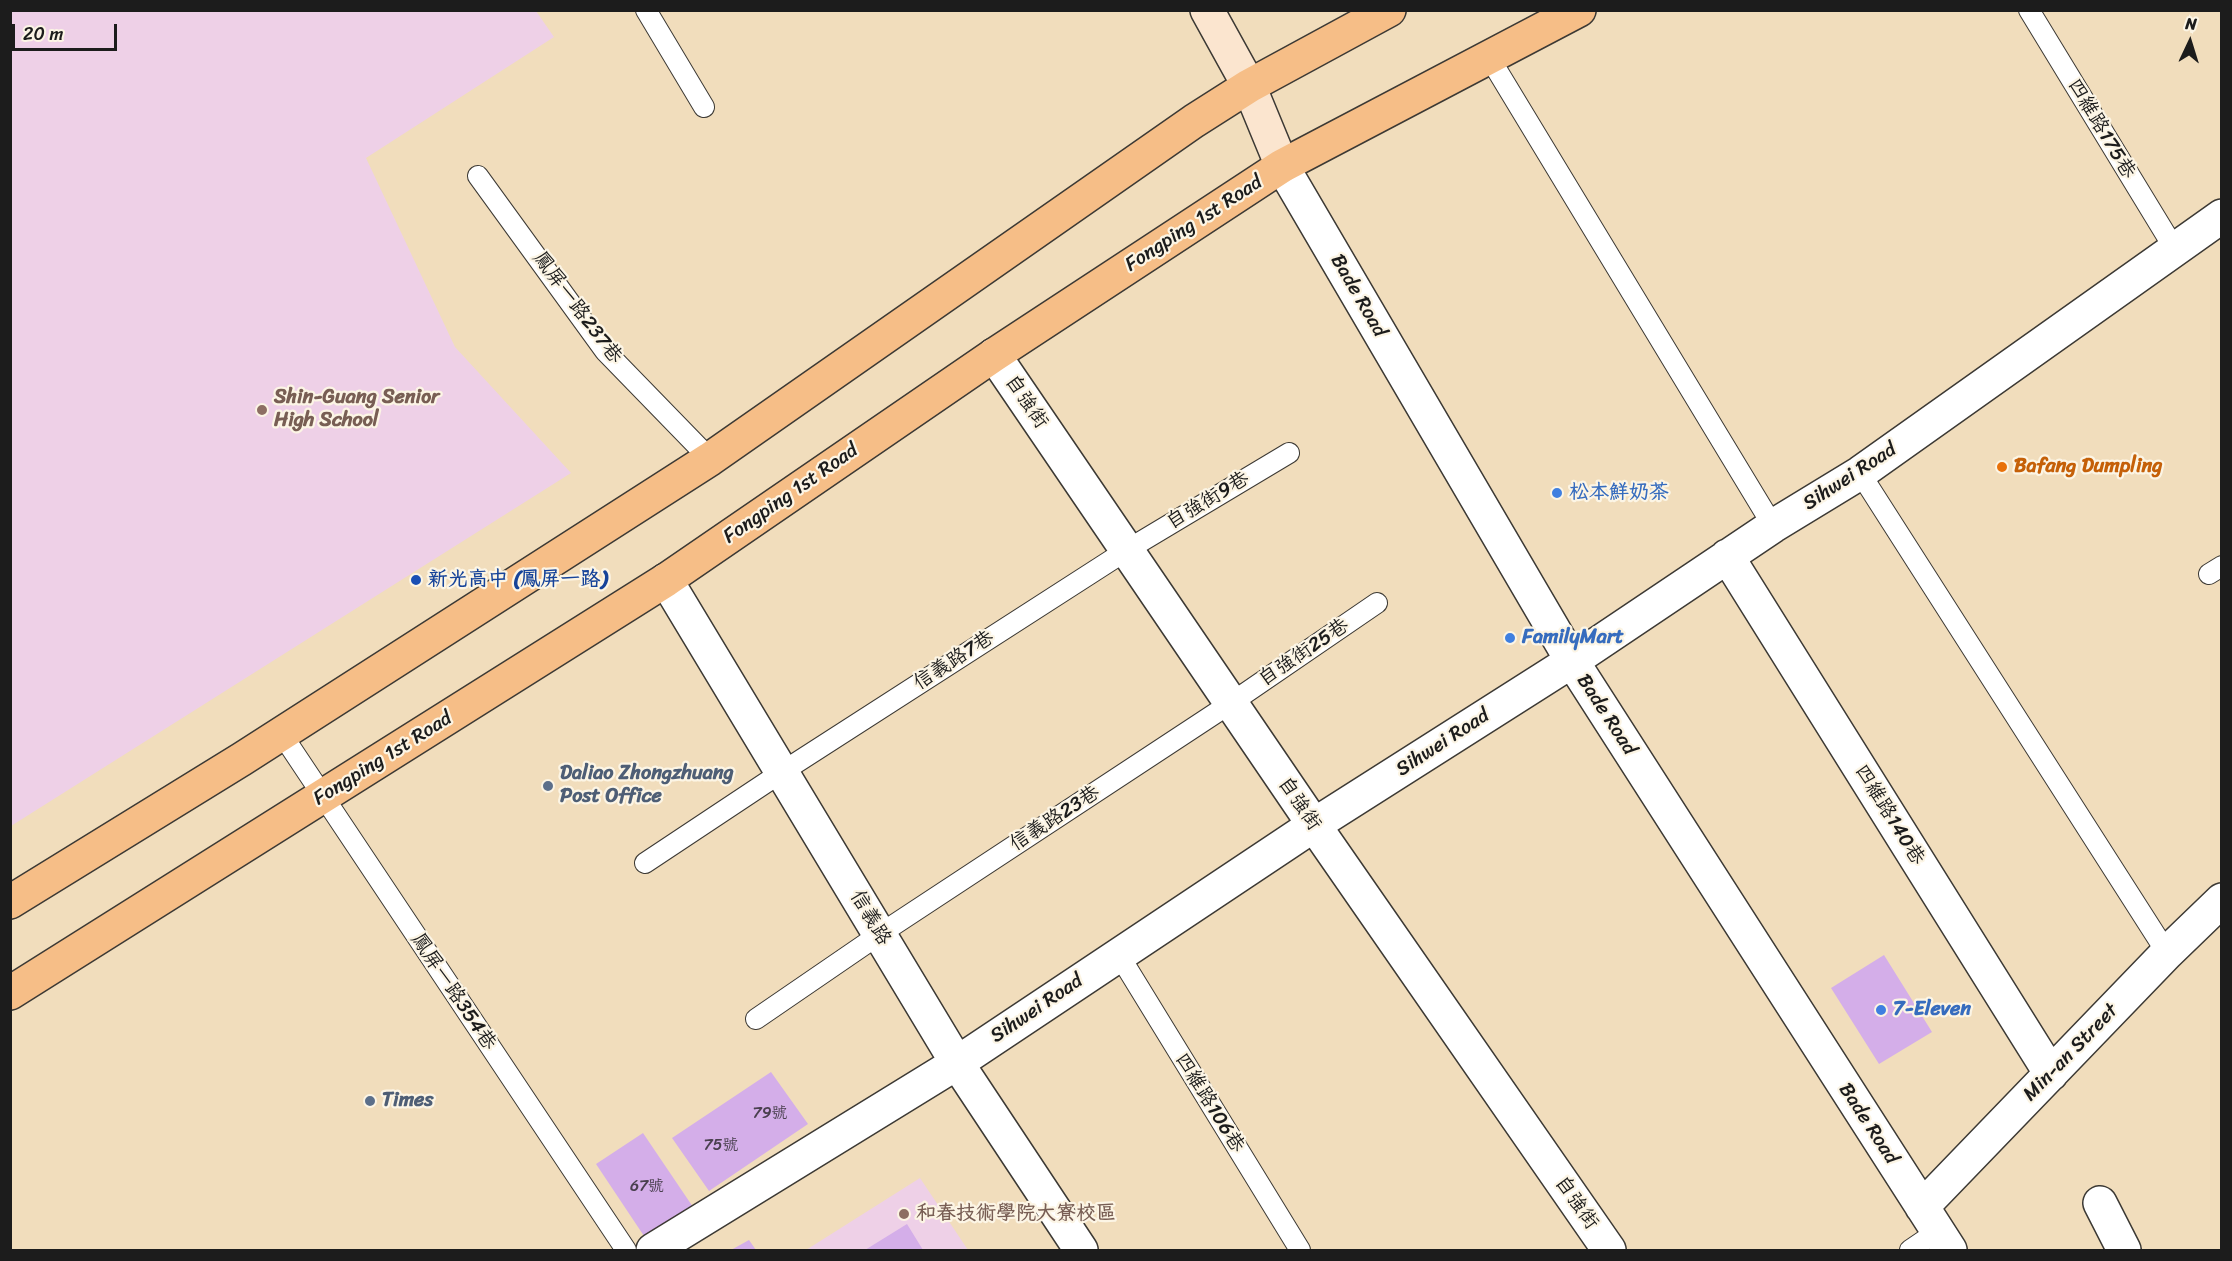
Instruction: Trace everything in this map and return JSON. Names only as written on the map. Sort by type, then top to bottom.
[{"type":"main road","points":[[10,902],[281,734],[710,459],[1194,121],[1249,86],[1389,10]]},
{"type":"main road","name":"Fongping 1st Road","points":[[10,993],[666,580],[993,355],[1282,166],[1579,10]]},
{"type":"street","points":[[1207,10],[1249,86],[1282,166]]},
{"type":"street","name":"Bade Road","points":[[1282,166],[1572,661],[1937,1230]]},
{"type":"street","name":"Sihwei Road","points":[[653,1251],[957,1063],[1314,825],[1572,661],[1773,526],[1860,473],[2222,216]]},
{"type":"street","name":"自強街","points":[[993,355],[1609,1251]]},
{"type":"street","name":"四維路140巷","points":[[1727,556],[2050,1074]]},
{"type":"street","name":"信義路","points":[[666,580],[957,1063],[1081,1251]]},
{"type":"street","name":"Min-an Street","points":[[1937,1230],[2050,1074],[2167,953],[2222,900]]},
{"type":"street","points":[[2100,1203],[2124,1251]]},
{"type":"lane","points":[[646,10],[704,107]]},
{"type":"lane","name":"四維路175巷","points":[[2029,10],[2174,248]]},
{"type":"lane","points":[[1489,57],[1773,526]]},
{"type":"lane","name":"鳳屏一路237巷","points":[[478,176],[605,351],[710,459]]},
{"type":"lane","name":"自強街9巷","points":[[1126,550],[1288,453]]},
{"type":"lane","points":[[1860,473],[2167,953]]},
{"type":"lane","name":"信義路7巷","points":[[645,864],[782,772],[1126,550]]},
{"type":"lane","name":"自強街25巷","points":[[1231,704],[1377,603]]},
{"type":"lane","name":"信義路23巷","points":[[756,1019],[880,934],[1231,704]]},
{"type":"lane","name":"鳳屏一路354巷","points":[[281,734],[626,1251]]},
{"type":"lane","name":"四維路106巷","points":[[1119,955],[1300,1251]]},
{"type":"lane","points":[[1910,1251],[1937,1230]]},
{"type":"shaded area","name":"Shin-Guang Senior High School","points":[[11,10],[536,11],[554,37],[366,158],[455,347],[571,473],[11,826]]},
{"type":"shaded area","name":"和春技術學院大寮校區","points":[[920,1178],[968,1250],[806,1250]]},
{"type":"building","name":"7-Eleven","points":[[1884,955],[1932,1032],[1879,1064],[1831,988]]},
{"type":"building","points":[[771,1072],[808,1124],[709,1191],[672,1138]]},
{"type":"building","points":[[643,1133],[693,1207],[646,1239],[596,1164]]},
{"type":"building","points":[[907,1224],[923,1250],[865,1250]]},
{"type":"building","points":[[749,1240],[756,1250],[731,1250]]},
{"type":"place","name":"Shin-Guang Senior High School","points":[[262,410]]},
{"type":"place","name":"Bafang Dumpling","points":[[2002,467]]},
{"type":"place","name":"松本鮮奶茶","points":[[1557,493]]},
{"type":"place","name":"新光高中 (鳳屏一路)","points":[[416,580]]},
{"type":"place","name":"FamilyMart","points":[[1510,638]]},
{"type":"place","name":"Daliao Zhongzhuang Post Office","points":[[548,786]]},
{"type":"place","name":"7-Eleven","points":[[1881,1010]]},
{"type":"place","name":"Times","points":[[370,1101]]},
{"type":"place","name":"和春技術學院大寮校區","points":[[904,1214]]}]
